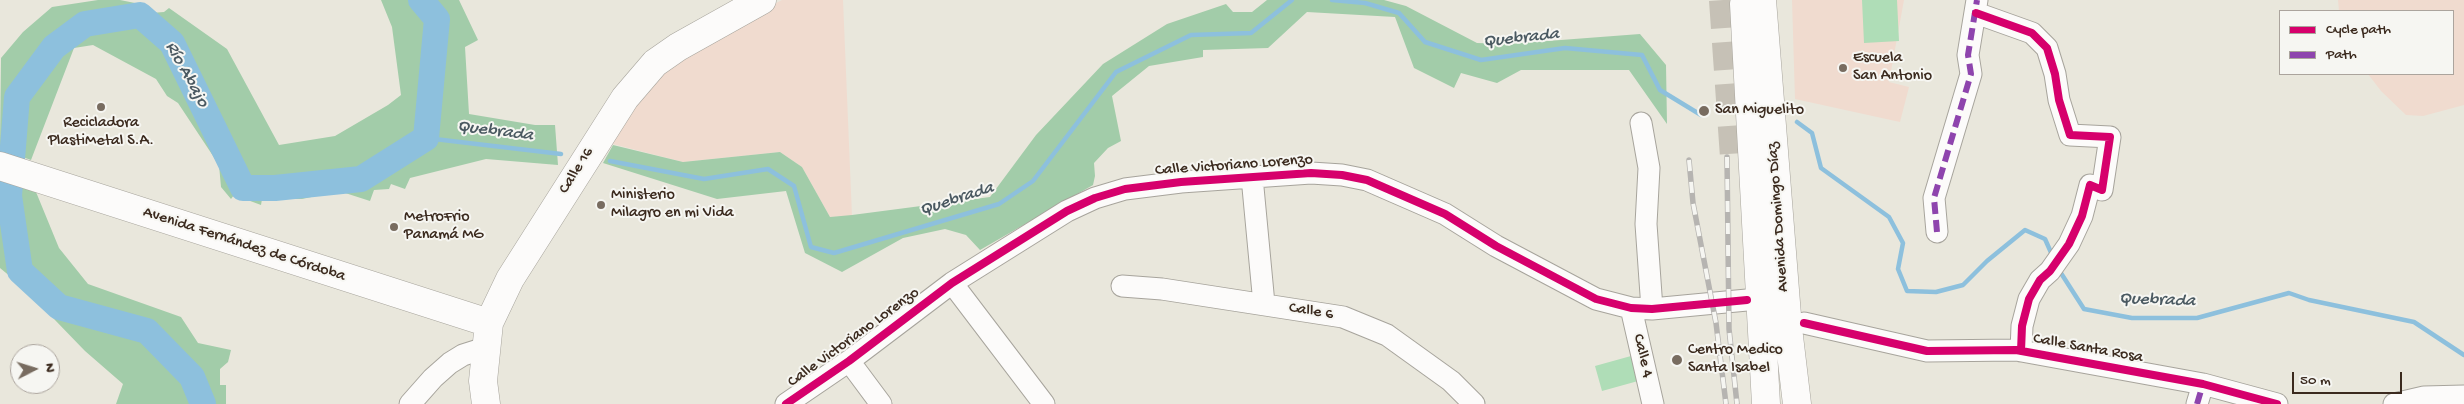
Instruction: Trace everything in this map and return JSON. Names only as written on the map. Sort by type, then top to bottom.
[{"type":"main road","name":"Calle 16","points":[[486,404],[484,381],[487,336],[510,279],[625,98],[655,63],[678,47],[762,0]]},
{"type":"main road","name":"Avenida Domingo Díaz","points":[[1744,0],[1765,399]]},
{"type":"main road","name":"Avenida Domingo Díaz","points":[[1773,1],[1787,318],[1797,399]]},
{"type":"main road","points":[[1773,1],[1804,323],[1797,399]]},
{"type":"main road","points":[[1734,157],[1752,354],[1756,374],[1765,399]]},
{"type":"main road","name":"Avenida Fernández de Córdoba","points":[[0,166],[487,336]]},
{"type":"street","points":[[1937,232],[1934,198],[1971,74],[1968,55],[1976,6],[2032,33],[2047,48],[2055,74],[2059,100],[2070,135],[2110,137],[2102,190],[2090,185],[2082,216],[2056,262],[2040,280],[2029,299],[2022,326],[2021,351]]},
{"type":"street","name":"Calle 4","points":[[1641,123],[1649,168],[1642,308],[1653,404]]},
{"type":"street","name":"Calle Victoriano Lorenzo","points":[[786,404],[849,361],[952,283],[1024,235],[1067,210],[1095,198],[1126,189],[1311,173],[1342,175],[1367,180],[1445,214],[1575,289],[1596,299],[1642,308],[1747,300]]},
{"type":"street","points":[[1252,177],[1264,304]]},
{"type":"street","points":[[952,283],[1044,404]]},
{"type":"street","name":"Calle 6","points":[[1122,286],[1162,289],[1343,317],[1387,335],[1451,381],[1474,404]]},
{"type":"street","name":"Calle Santa Rosa","points":[[1804,323],[1927,351],[2021,351],[2200,394],[2277,404]]},
{"type":"street","points":[[410,404],[433,378],[487,336]]},
{"type":"street","points":[[849,361],[881,404]]},
{"type":"street","points":[[2394,404],[2424,397],[2464,396]]},
{"type":"shaded area","points":[[782,0],[843,0],[852,216],[830,217],[802,167],[780,152],[683,162],[605,142],[660,73],[705,39]]},
{"type":"shaded area","name":"Escuela San Antonio","points":[[1792,0],[1904,0],[1889,82],[1909,87],[1900,122],[1795,99]]},
{"type":"shaded area","points":[[2338,0],[2464,0],[2464,105],[2423,116],[2406,115],[2381,91],[2369,75],[2454,75],[2454,10],[2339,10]]},
{"type":"green space","points":[[98,0],[120,0],[135,3],[151,13],[164,12],[169,8],[227,49],[279,145],[335,136],[388,105],[401,95],[392,27],[381,0],[459,0],[478,40],[465,47],[469,114],[535,125],[555,125],[558,165],[486,159],[410,178],[405,189],[391,184],[389,189],[374,190],[370,201],[339,191],[302,199],[262,199],[261,205],[234,195],[231,199],[221,187],[219,165],[178,103],[167,96],[156,79],[93,45],[74,48],[31,160],[0,149],[1,58],[23,32],[52,7]]},
{"type":"green space","points":[[1267,0],[1384,0],[1406,6],[1477,43],[1508,44],[1640,34],[1666,65],[1667,124],[1629,70],[1521,70],[1497,83],[1461,73],[1454,88],[1414,68],[1395,17],[1307,12],[1268,48],[1203,50],[1203,57],[1149,66],[1112,96],[1121,141],[1108,148],[1094,163],[1095,176],[1093,185],[980,250],[966,235],[945,229],[903,238],[842,272],[805,253],[786,191],[717,199],[603,163],[613,145],[683,162],[780,152],[802,167],[830,217],[990,197],[1036,135],[1103,64],[1167,24],[1226,4],[1233,12],[1252,12]]},
{"type":"green space","points":[[1862,0],[1897,0],[1899,41],[1864,43]]},
{"type":"green space","points":[[0,181],[36,192],[59,248],[88,284],[181,317],[198,343],[231,350],[228,362],[220,369],[220,385],[226,385],[226,404],[116,404],[123,384],[85,351],[23,287],[0,268]]},
{"type":"green space","points":[[1631,356],[1638,381],[1602,391],[1595,366]]},
{"type":"waterway","name":"Río Abajo","points":[[203,404],[192,377],[147,331],[59,307],[20,271],[9,196],[17,97],[54,47],[85,24],[140,15],[172,43],[243,188],[275,188],[361,179],[426,138],[437,19],[421,0]]},
{"type":"waterway","name":"Quebrada","points":[[610,161],[704,179],[768,169],[794,186],[811,247],[834,253],[999,204],[1033,181],[1116,72],[1191,35],[1251,33],[1292,0]]},
{"type":"waterway","name":"Quebrada","points":[[1332,0],[1365,3],[1399,13],[1425,42],[1481,60],[1565,48],[1642,55],[1660,90],[1701,115]]},
{"type":"waterway","name":"Quebrada","points":[[1797,122],[1812,133],[1821,168],[1889,217],[1903,243],[1898,269],[1907,291],[1936,292],[1963,285],[1987,261],[2025,230],[2045,239],[2053,257]]},
{"type":"waterway","name":"Quebrada","points":[[426,138],[561,154]]},
{"type":"waterway","name":"Quebrada","points":[[2059,270],[2084,309],[2132,318],[2197,318],[2289,293],[2309,300],[2414,322],[2464,355]]},
{"type":"tunnel","points":[[1723,0],[1734,157]]},
{"type":"railway","points":[[1727,157],[1729,329],[1737,404]]},
{"type":"railway","points":[[1689,160],[1693,203],[1716,323],[1726,404]]},
{"type":"marked path","points":[[1937,232],[1934,198],[1971,74],[1968,55],[1977,0]]},
{"type":"marked path","points":[[2197,404],[2203,384]]},
{"type":"cycle path","points":[[1976,13],[2032,33],[2047,48],[2055,74],[2059,100],[2070,135],[2110,137],[2102,190],[2090,185],[2082,216],[2069,244],[2050,271],[2040,280],[2029,299],[2022,326],[2021,351]]},
{"type":"cycle path","points":[[786,404],[849,361],[952,283],[1067,211],[1095,198],[1125,189],[1181,182],[1311,173],[1342,175],[1367,180],[1445,214],[1496,246],[1596,299],[1631,308],[1652,309],[1747,300]]},
{"type":"cycle path","points":[[1804,323],[1927,351],[2016,350],[2203,384],[2277,404]]},
{"type":"place","name":"Escuela San Antonio","points":[[1843,68]]},
{"type":"place","name":"Recicladora PlastiMetal S.A.","points":[[101,107]]},
{"type":"place","name":"San Miguelito","points":[[1704,111]]},
{"type":"place","name":"Ministerio Milagro en mi Vida","points":[[601,205]]},
{"type":"place","name":"MetroFrio Panamá MG","points":[[394,227]]},
{"type":"place","name":"Centro Medico Santa Isabel","points":[[1677,360]]}]
